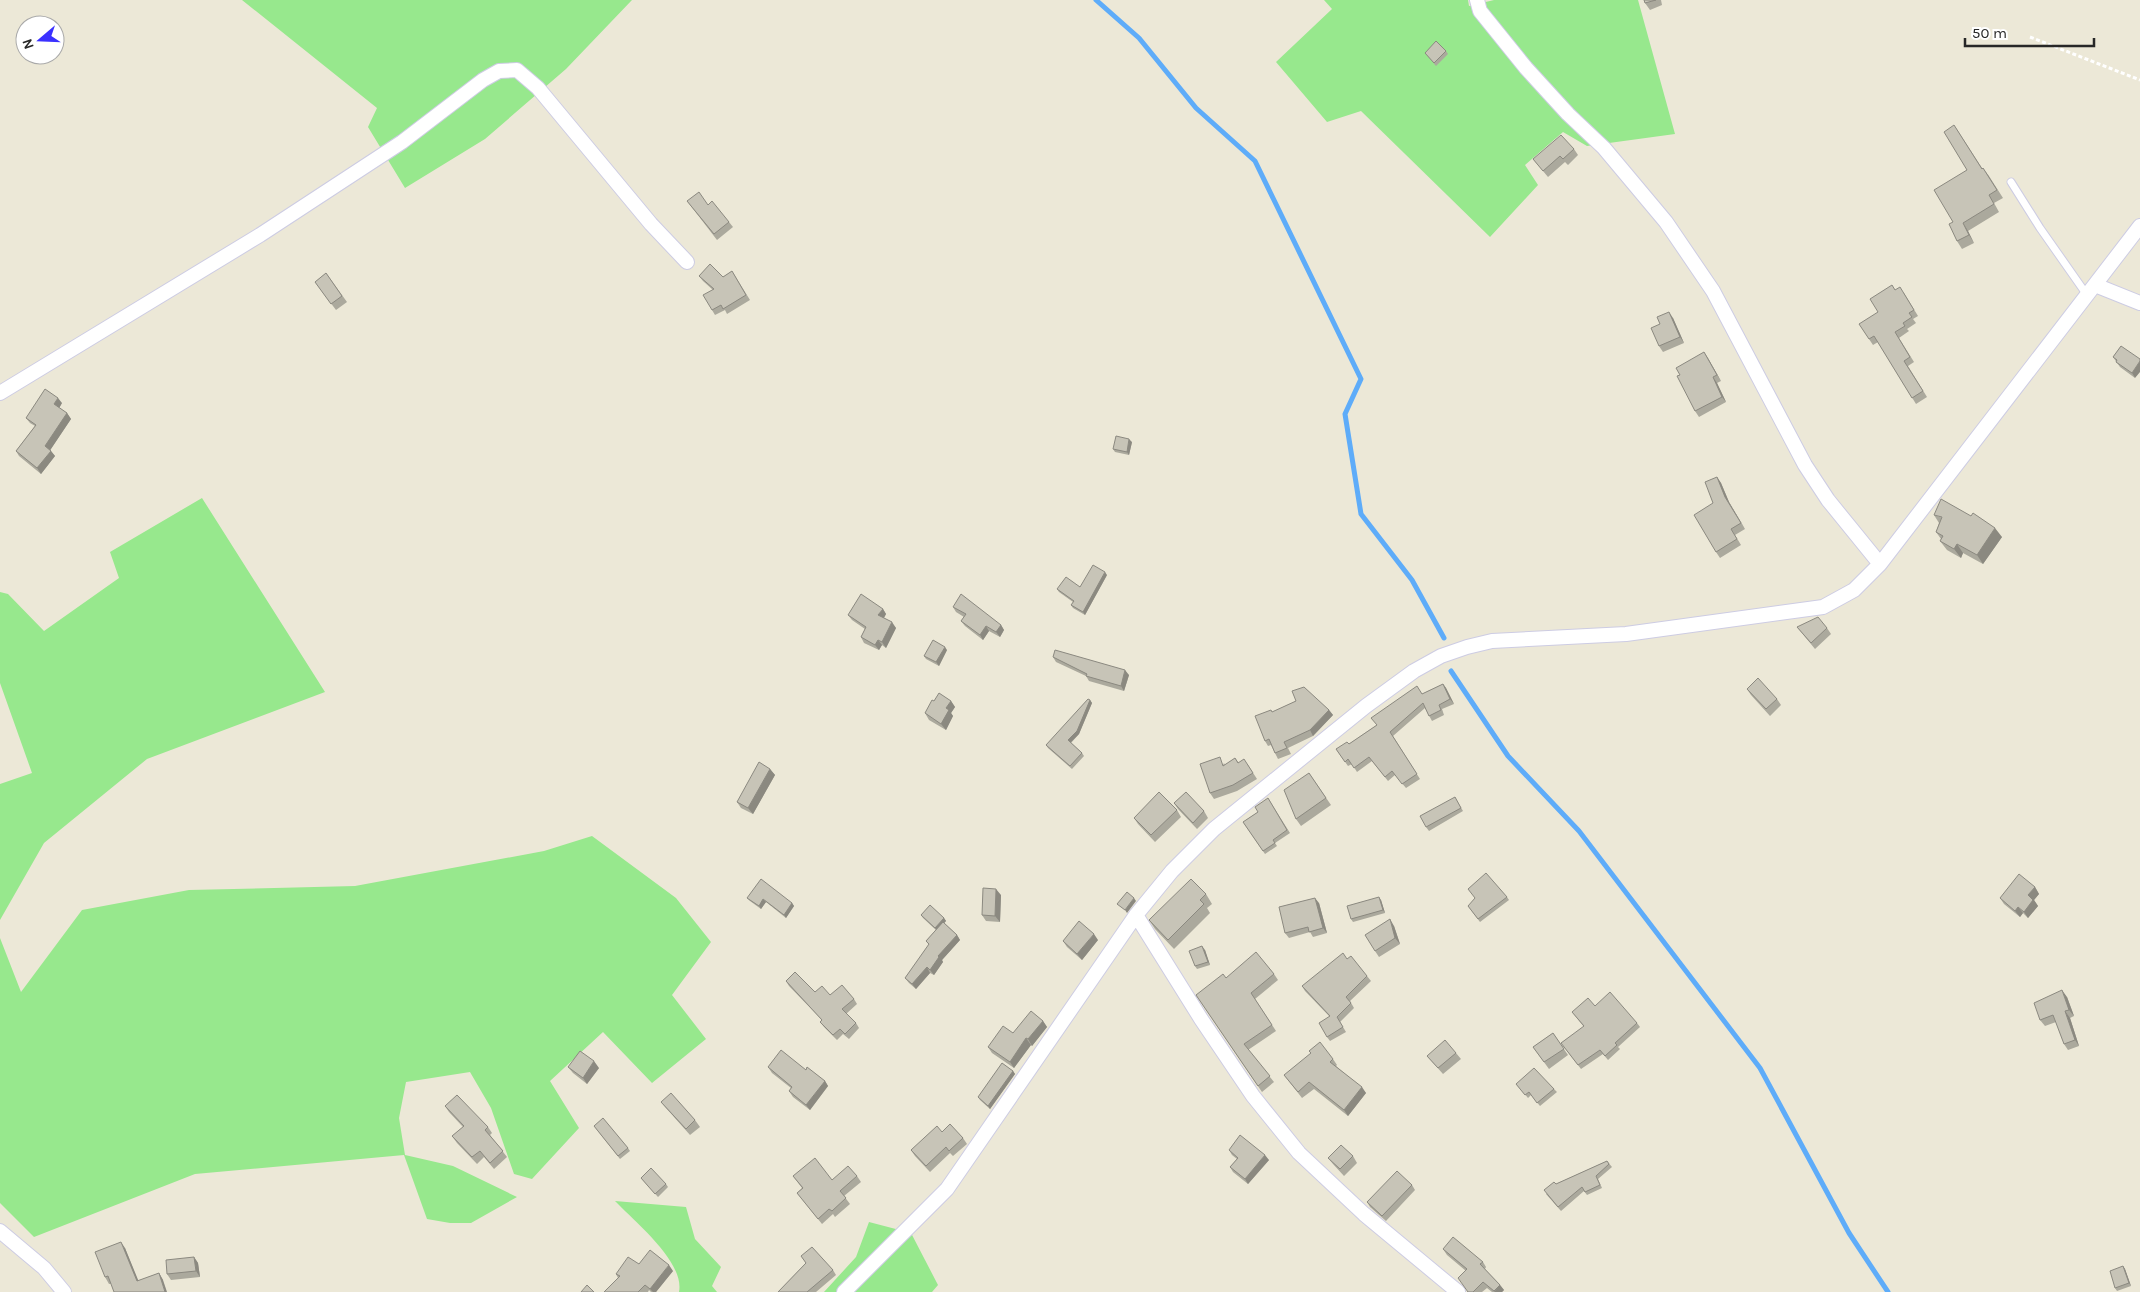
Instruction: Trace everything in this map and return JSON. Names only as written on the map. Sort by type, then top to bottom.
[{"type":"street","points":[[1477,0],[1480,11],[1526,68],[1568,114],[1604,148],[1666,222],[1714,291],[1805,465],[1828,500],[1880,564]]},
{"type":"street","points":[[0,393],[260,235],[402,142],[483,80],[499,71],[517,70],[538,88],[651,224],[687,262]]},
{"type":"street","points":[[844,1292],[947,1189],[1136,914],[1172,871],[1214,829],[1366,706],[1414,671],[1441,656],[1492,641],[1626,634],[1823,607],[1854,590],[1880,564],[2140,226]]},
{"type":"street","points":[[2091,290],[2140,303]]},
{"type":"street","points":[[1136,914],[1201,1019],[1248,1088],[1299,1153],[1364,1214],[1458,1292]]},
{"type":"street","points":[[0,1231],[44,1268],[64,1292]]},
{"type":"lane","points":[[2010,182],[2040,228],[2091,290]]},
{"type":"path","points":[[2030,37],[2140,80]]},
{"type":"green space","points":[[242,0],[632,0],[566,69],[485,139],[405,188],[368,127],[377,108]]},
{"type":"green space","points":[[1324,0],[1468,0],[1469,6],[1494,0],[1638,0],[1675,134],[1587,146],[1563,132],[1525,165],[1538,185],[1490,237],[1361,111],[1327,122],[1276,62],[1332,9]]},
{"type":"green space","points":[[202,498],[325,692],[147,759],[44,843],[0,920],[0,784],[32,773],[0,683],[0,592],[8,594],[44,631],[119,578],[110,552]]},
{"type":"green space","points":[[592,836],[676,898],[711,942],[672,995],[706,1039],[652,1083],[603,1032],[550,1081],[579,1128],[532,1179],[514,1174],[491,1108],[470,1072],[406,1082],[399,1118],[405,1155],[453,1166],[517,1197],[471,1223],[450,1223],[427,1219],[404,1155],[195,1174],[34,1237],[0,1203],[0,938],[21,992],[82,910],[189,890],[355,886],[544,851]]},
{"type":"green space","points":[[615,1201],[686,1207],[695,1239],[721,1267],[712,1286],[717,1292],[679,1292],[679,1280],[666,1255]]},
{"type":"green space","points":[[869,1222],[911,1233],[938,1285],[932,1292],[824,1292],[856,1257]]},
{"type":"building","points":[[1644,0],[1656,0],[1645,3]]},
{"type":"building","points":[[1436,41],[1446,51],[1434,63],[1425,53]]},
{"type":"building","points":[[1954,125],[1997,190],[1989,195],[1994,204],[1963,223],[1969,235],[1957,241],[1949,224],[1953,222],[1934,190],[1967,170],[1944,132]]},
{"type":"building","points":[[1561,135],[1574,149],[1563,159],[1560,156],[1543,171],[1533,159]]},
{"type":"building","points":[[699,192],[708,205],[712,201],[729,222],[714,234],[687,201]]},
{"type":"building","points":[[710,264],[723,277],[732,271],[746,295],[723,309],[721,305],[712,310],[703,295],[714,289],[699,276]]},
{"type":"building","points":[[326,273],[342,296],[331,304],[315,282]]},
{"type":"building","points":[[1892,285],[1895,290],[1900,287],[1914,310],[1909,313],[1912,317],[1903,323],[1905,326],[1895,332],[1910,357],[1904,361],[1923,391],[1912,398],[1874,336],[1869,339],[1859,324],[1878,312],[1870,299]]},
{"type":"building","points":[[1669,312],[1680,337],[1659,346],[1651,328],[1660,324],[1657,317]]},
{"type":"building","points":[[2121,346],[2140,359],[2132,373],[2116,362],[2117,360],[2113,357]]},
{"type":"building","points":[[1704,352],[1717,375],[1713,377],[1722,397],[1695,411],[1677,376],[1680,375],[1676,368]]},
{"type":"building","points":[[45,389],[58,398],[54,404],[67,413],[45,446],[51,451],[37,468],[16,451],[36,425],[26,418]]},
{"type":"building","points":[[1116,436],[1129,439],[1127,452],[1113,449]]},
{"type":"building","points":[[1717,477],[1725,497],[1741,523],[1731,529],[1737,539],[1716,552],[1694,515],[1713,503],[1705,482]]},
{"type":"building","points":[[1941,499],[1971,516],[1973,513],[1995,528],[1977,555],[1957,544],[1954,549],[1940,541],[1943,536],[1936,532],[1942,517],[1934,515]]},
{"type":"building","points":[[1093,565],[1105,572],[1083,612],[1071,605],[1074,601],[1057,589],[1066,577],[1080,587]]},
{"type":"building","points":[[861,594],[883,609],[878,615],[892,622],[882,642],[878,640],[875,645],[861,637],[866,627],[848,615]]},
{"type":"building","points":[[961,594],[1001,625],[996,632],[986,626],[980,635],[961,621],[966,614],[953,607]]},
{"type":"building","points":[[1818,617],[1827,628],[1811,643],[1797,627]]},
{"type":"building","points":[[933,640],[945,647],[936,662],[924,656]]},
{"type":"building","points":[[1055,650],[1125,670],[1121,686],[1086,676],[1087,674],[1053,657]]},
{"type":"building","points":[[1758,678],[1777,699],[1766,709],[1747,689]]},
{"type":"building","points":[[1443,684],[1450,699],[1439,705],[1441,710],[1429,716],[1423,703],[1390,732],[1417,774],[1402,784],[1392,771],[1385,777],[1369,757],[1354,768],[1348,759],[1345,762],[1336,749],[1347,742],[1349,744],[1377,725],[1371,718],[1417,686],[1422,694]]},
{"type":"building","points":[[1304,687],[1329,710],[1310,730],[1284,742],[1287,748],[1275,753],[1269,739],[1265,741],[1255,716],[1271,710],[1272,712],[1296,701],[1292,691]]},
{"type":"building","points":[[939,693],[951,701],[946,708],[949,710],[941,724],[925,713],[932,700],[934,701]]},
{"type":"building","points":[[1088,699],[1090,700],[1077,731],[1068,740],[1082,753],[1070,766],[1046,745]]},
{"type":"building","points":[[1220,757],[1223,766],[1235,758],[1238,763],[1244,759],[1253,773],[1233,785],[1210,793],[1200,764]]},
{"type":"building","points":[[759,762],[770,769],[748,808],[737,802]]},
{"type":"building","points":[[1309,773],[1326,798],[1296,819],[1284,790]]},
{"type":"building","points":[[1159,792],[1177,810],[1151,835],[1134,818]]},
{"type":"building","points":[[1186,792],[1204,811],[1193,823],[1174,803]]},
{"type":"building","points":[[1455,797],[1461,808],[1426,827],[1420,816]]},
{"type":"building","points":[[1268,798],[1287,830],[1273,840],[1275,843],[1263,851],[1243,822],[1258,812],[1255,807]]},
{"type":"building","points":[[1486,873],[1507,897],[1478,919],[1468,906],[1475,898],[1468,889]]},
{"type":"building","points":[[2019,874],[2035,887],[2028,895],[2033,900],[2024,912],[2018,907],[2015,911],[2000,898]]},
{"type":"building","points":[[761,879],[792,903],[784,915],[763,899],[759,906],[747,898]]},
{"type":"building","points":[[1191,879],[1206,894],[1200,900],[1204,904],[1168,940],[1149,920]]},
{"type":"building","points":[[983,888],[996,889],[995,916],[982,915]]},
{"type":"building","points":[[1127,892],[1134,898],[1125,910],[1117,904]]},
{"type":"building","points":[[1379,897],[1383,910],[1351,919],[1347,906]]},
{"type":"building","points":[[1315,898],[1323,928],[1309,932],[1308,927],[1285,933],[1279,907]]},
{"type":"building","points":[[930,905],[944,918],[935,928],[921,915]]},
{"type":"building","points":[[1390,919],[1395,938],[1375,951],[1365,935]]},
{"type":"building","points":[[1079,921],[1094,934],[1077,954],[1063,941]]},
{"type":"building","points":[[943,922],[957,935],[938,956],[930,970],[927,967],[912,984],[905,978],[929,944],[926,941]]},
{"type":"building","points":[[1202,946],[1208,962],[1195,966],[1189,951]]},
{"type":"building","points":[[1256,952],[1274,974],[1251,993],[1272,1025],[1244,1044],[1270,1076],[1258,1086],[1196,995],[1223,974],[1226,978]]},
{"type":"building","points":[[1343,953],[1347,959],[1351,956],[1367,976],[1346,997],[1351,1003],[1337,1017],[1343,1027],[1327,1037],[1319,1023],[1330,1016],[1302,986]]},
{"type":"building","points":[[795,972],[815,992],[822,986],[830,995],[842,985],[854,999],[842,1009],[856,1023],[845,1034],[840,1029],[833,1035],[820,1022],[822,1020],[786,981]]},
{"type":"building","points":[[2062,990],[2069,1010],[2065,1011],[2075,1040],[2064,1044],[2053,1015],[2040,1020],[2034,1003]]},
{"type":"building","points":[[1610,992],[1637,1023],[1615,1043],[1617,1045],[1605,1056],[1600,1050],[1578,1065],[1561,1043],[1584,1026],[1572,1012],[1588,998],[1595,1006]]},
{"type":"building","points":[[1031,1011],[1043,1021],[1028,1039],[1026,1038],[1010,1062],[988,1047],[1003,1026],[1013,1033]]},
{"type":"building","points":[[1553,1033],[1564,1049],[1544,1062],[1533,1047]]},
{"type":"building","points":[[1445,1040],[1456,1053],[1438,1068],[1427,1056]]},
{"type":"building","points":[[1320,1042],[1333,1059],[1330,1062],[1362,1087],[1344,1110],[1309,1082],[1298,1092],[1284,1075],[1311,1053],[1309,1051]]},
{"type":"building","points":[[781,1050],[806,1070],[807,1067],[825,1081],[806,1105],[789,1091],[792,1087],[768,1067]]},
{"type":"building","points":[[580,1051],[594,1061],[583,1078],[568,1067]]},
{"type":"building","points":[[1002,1063],[1013,1071],[988,1106],[978,1097]]},
{"type":"building","points":[[1534,1068],[1554,1089],[1537,1103],[1529,1092],[1525,1095],[1516,1084]]},
{"type":"building","points":[[671,1093],[695,1120],[686,1129],[661,1102]]},
{"type":"building","points":[[457,1095],[488,1127],[485,1130],[503,1151],[490,1163],[480,1151],[472,1157],[452,1136],[464,1126],[445,1106]]},
{"type":"building","points":[[603,1118],[628,1148],[618,1156],[594,1126]]},
{"type":"building","points":[[950,1124],[963,1138],[949,1151],[946,1147],[926,1166],[911,1150],[937,1126],[942,1132]]},
{"type":"building","points":[[1240,1135],[1265,1155],[1245,1179],[1230,1167],[1238,1158],[1229,1150]]},
{"type":"building","points":[[1341,1145],[1353,1156],[1340,1169],[1328,1158]]},
{"type":"building","points":[[815,1158],[832,1180],[848,1166],[857,1176],[840,1191],[846,1198],[832,1211],[829,1209],[818,1219],[797,1193],[803,1188],[793,1176]]},
{"type":"building","points":[[1607,1161],[1609,1164],[1596,1176],[1600,1185],[1585,1192],[1582,1187],[1558,1207],[1544,1190],[1554,1182],[1556,1184]]},
{"type":"building","points":[[651,1168],[666,1184],[655,1194],[641,1178]]},
{"type":"building","points":[[1397,1171],[1412,1185],[1382,1216],[1367,1202]]},
{"type":"building","points":[[1453,1237],[1483,1262],[1480,1264],[1500,1285],[1494,1291],[1483,1282],[1473,1292],[1468,1292],[1458,1278],[1467,1269],[1443,1249]]},
{"type":"building","points":[[121,1242],[137,1281],[159,1273],[165,1292],[114,1292],[108,1276],[105,1277],[95,1252]]},
{"type":"building","points":[[812,1247],[833,1270],[807,1292],[778,1292],[806,1263],[801,1256]]},
{"type":"building","points":[[650,1250],[669,1265],[650,1289],[645,1285],[638,1292],[604,1292],[620,1276],[616,1274],[628,1257],[639,1264]]},
{"type":"building","points":[[194,1257],[196,1271],[167,1274],[166,1260]]},
{"type":"building","points":[[2123,1266],[2129,1283],[2115,1288],[2110,1271]]},
{"type":"building","points":[[587,1285],[594,1292],[581,1292]]},
{"type":"waterway","points":[[1096,0],[1139,38],[1196,108],[1255,161],[1361,379],[1345,414],[1361,514],[1412,580],[1444,638]]},
{"type":"waterway","points":[[1451,671],[1508,756],[1579,831],[1760,1068],[1849,1233],[1888,1292]]}]
